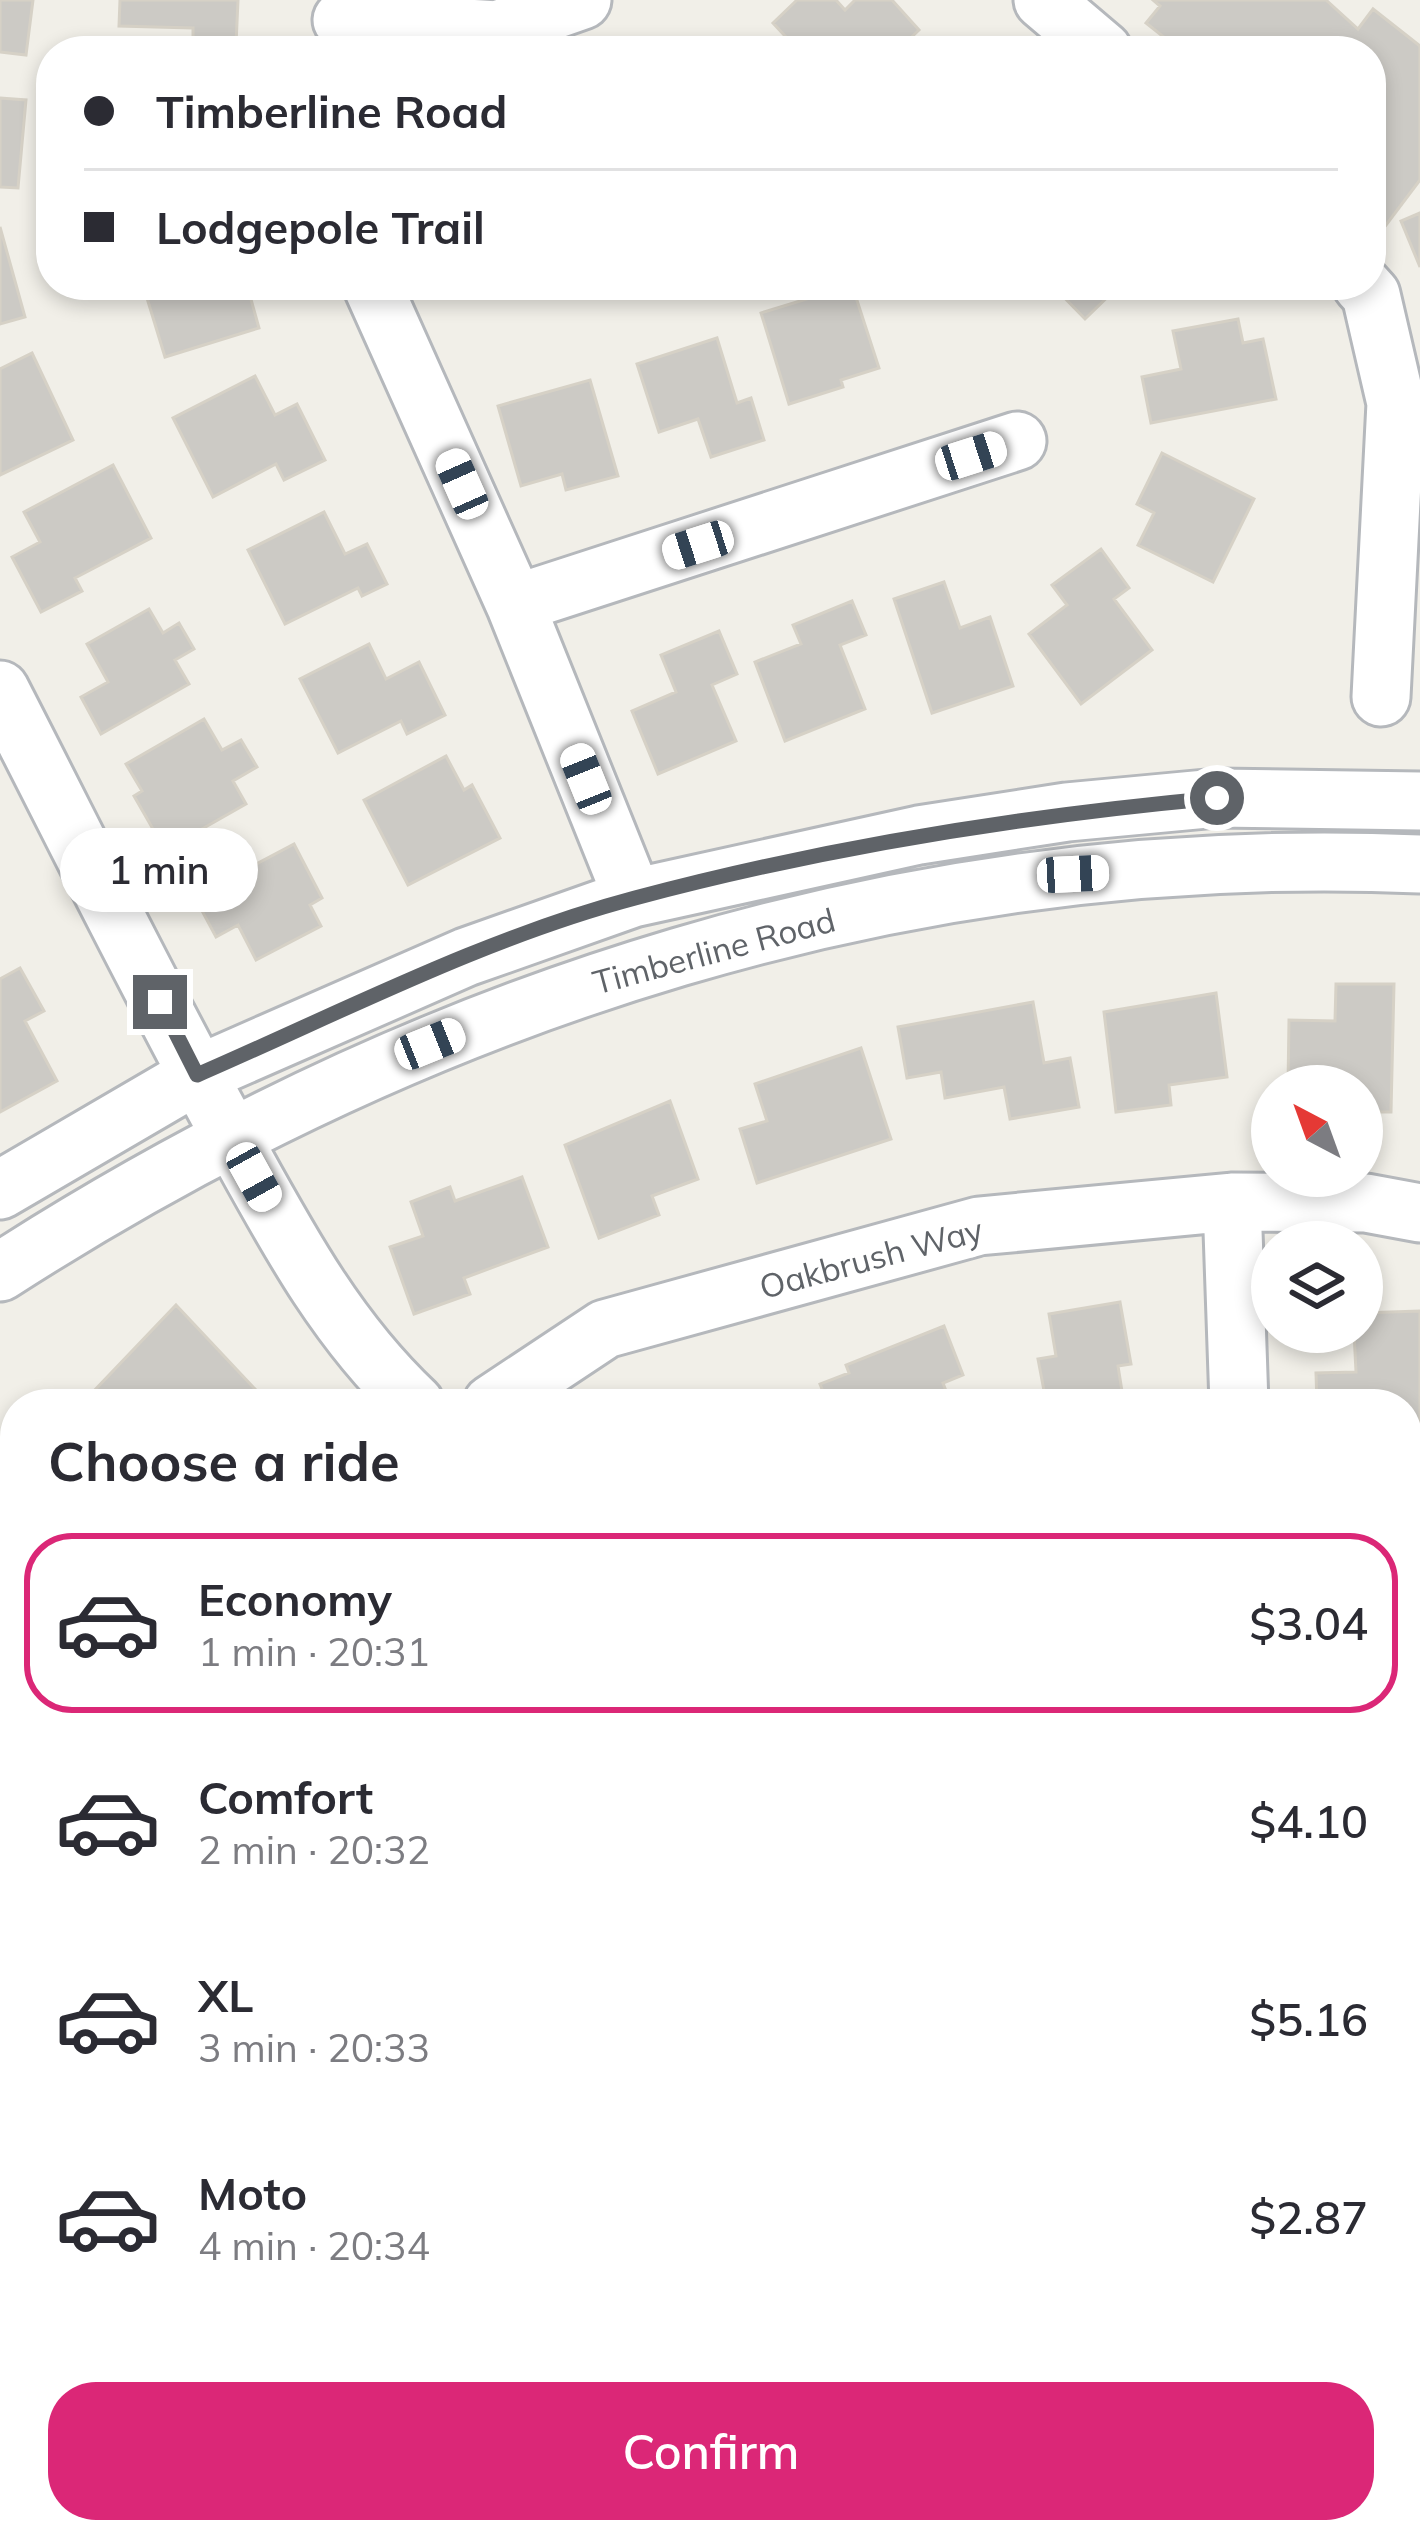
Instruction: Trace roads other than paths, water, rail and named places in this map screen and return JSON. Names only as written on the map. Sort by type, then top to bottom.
[{"type":"street","points":[[341,24],[496,30],[582,0]]},
{"type":"street","points":[[1043,0],[1085,36]]},
{"type":"street","points":[[379,300],[515,604],[633,898]]},
{"type":"street","points":[[1372,300],[1396,403],[1381,698]]},
{"type":"street","points":[[515,604],[1017,441]]},
{"type":"street","points":[[0,690],[197,1075],[321,1296],[378,1370],[399,1389]]},
{"type":"street","name":"Timberline Road","points":[[0,1190],[197,1075],[466,956],[633,898],[919,835],[1067,812],[1217,798],[1420,801]]},
{"type":"street","name":"Timberline Road","points":[[0,1272],[96,1210],[361,1072],[655,960],[935,895],[1073,874],[1359,861],[1420,864]]},
{"type":"street","points":[[1232,1202],[1238,1389]]},
{"type":"street","name":"Oakbrush Way","points":[[515,1389],[605,1329],[979,1226],[1232,1202],[1366,1203],[1420,1213]]}]
